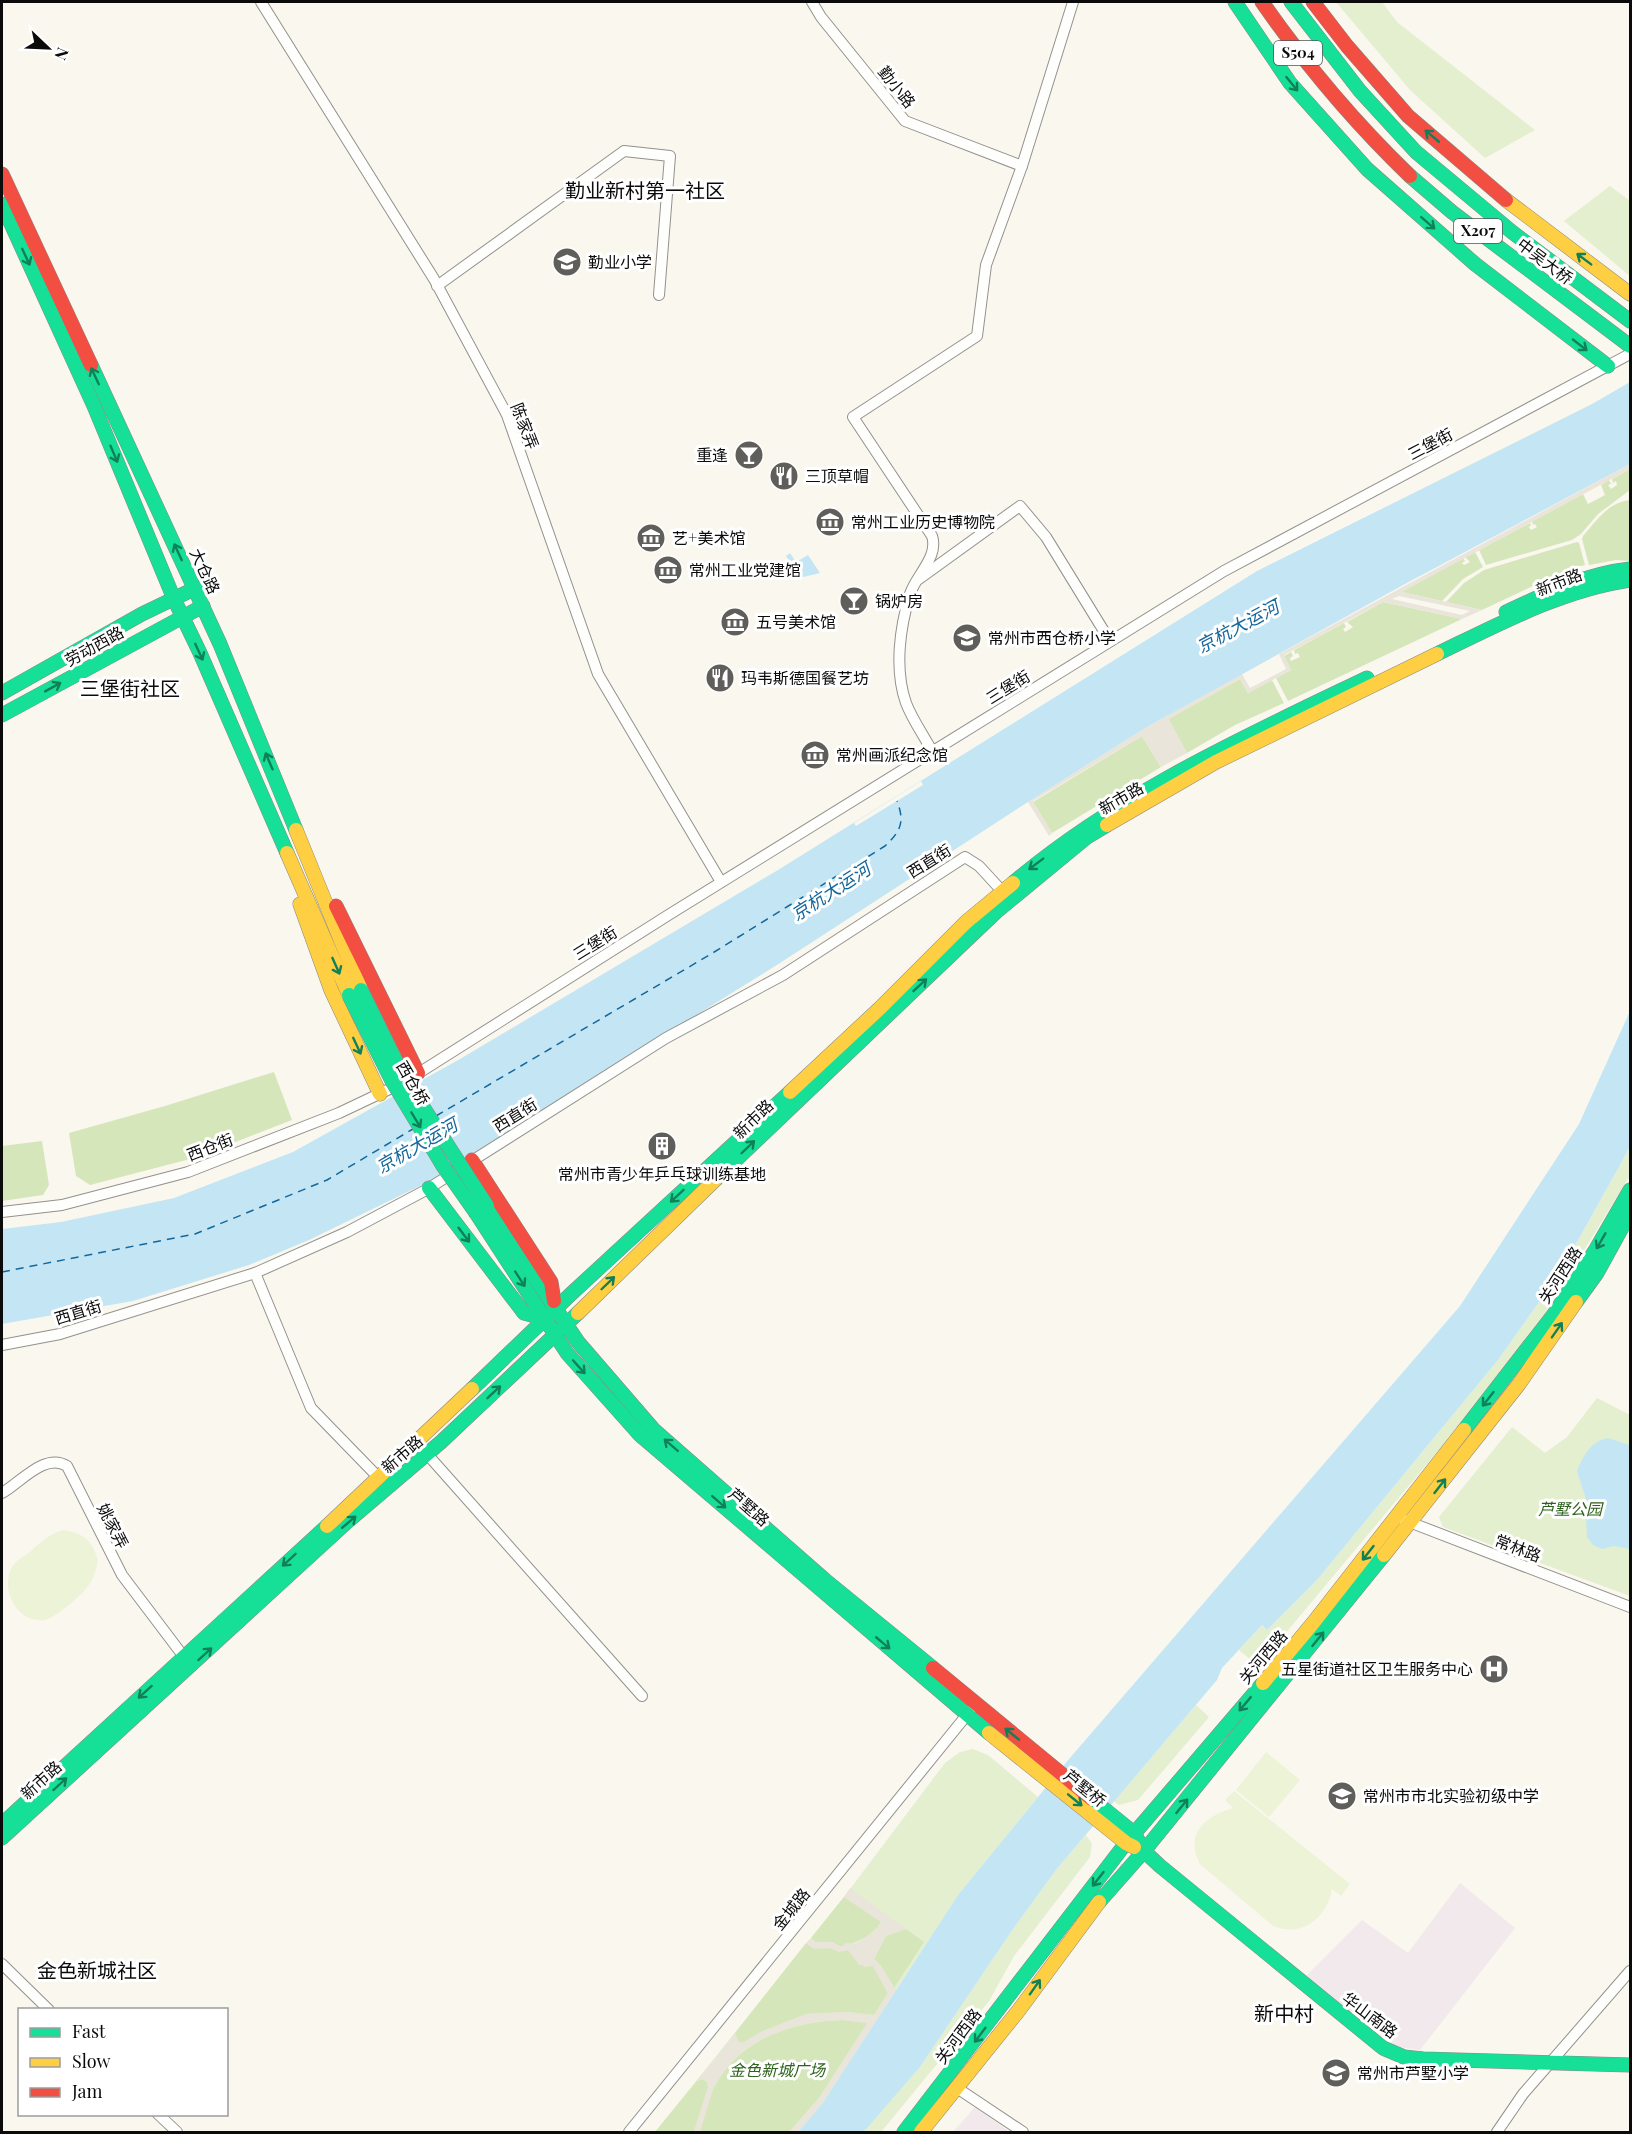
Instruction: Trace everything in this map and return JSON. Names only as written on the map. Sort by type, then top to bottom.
[{"type":"main road","points":[[1235,2],[1290,83],[1367,169],[1475,264],[1608,366]]},
{"type":"main road","name":"S504","points":[[1262,2],[1284,35],[1338,101]]},
{"type":"main road","name":"S504","points":[[1291,2],[1360,91]]},
{"type":"main road","points":[[1313,2],[1347,46],[1408,116],[1506,200],[1630,294]]},
{"type":"main road","name":"中吴大桥","points":[[1360,91],[1416,152],[1512,232],[1630,321]]},
{"type":"main road","name":"中吴大桥","points":[[1338,101],[1390,155],[1445,206],[1630,346]]},
{"type":"main road","name":"大仓路","points":[[2,174],[196,588],[278,783],[355,992]]},
{"type":"main road","points":[[2,204],[94,406],[174,599],[200,653],[261,795],[355,992]]},
{"type":"main road","name":"新市路","points":[[2,1824],[379,1478],[556,1309],[879,1009],[966,922],[1082,829],[1212,752],[1571,582],[1611,571],[1630,569]]},
{"type":"main road","name":"新市路","points":[[2,1838],[347,1522],[427,1454],[556,1335],[789,1108],[996,912],[1088,837],[1216,762],[1450,648],[1555,600],[1603,584],[1630,580]]},
{"type":"main road","name":"劳动西路","points":[[2,693],[142,614],[196,588]]},
{"type":"main road","name":"劳动西路","points":[[2,715],[203,606]]},
{"type":"main road","points":[[278,783],[418,1074]]},
{"type":"main road","points":[[261,795],[331,990],[380,1094]]},
{"type":"main road","name":"西仓桥","points":[[355,992],[392,1081],[443,1166],[481,1210]]},
{"type":"main road","points":[[472,1160],[551,1282],[556,1309]]},
{"type":"main road","points":[[429,1188],[524,1313],[546,1319]]},
{"type":"main road","name":"关河西路","points":[[904,2133],[1130,1838],[1313,1623],[1554,1314],[1596,1249],[1630,1190]]},
{"type":"main road","name":"芦墅路","points":[[481,1210],[556,1309],[578,1342],[654,1430],[971,1709]]},
{"type":"main road","name":"芦墅路","points":[[481,1210],[567,1353],[640,1435],[1053,1775]]},
{"type":"main road","name":"关河西路","points":[[921,2133],[1020,2008],[1118,1877],[1144,1851],[1326,1629],[1519,1384],[1597,1273],[1630,1213]]},
{"type":"main road","name":"芦墅桥","points":[[1053,1775],[1130,1838]]},
{"type":"main road","points":[[1130,1838],[1144,1851]]},
{"type":"main road","name":"华山南路","points":[[1144,1851],[1383,2048],[1404,2057],[1423,2059],[1630,2066]]},
{"type":"street","name":"陈家弄","points":[[261,2],[437,286],[507,415],[598,674],[721,882]]},
{"type":"street","name":"勤小路","points":[[812,2],[905,121],[1022,166]]},
{"type":"street","points":[[932,751],[906,703],[900,676],[902,631],[911,592],[932,555],[935,544],[932,536],[853,417],[977,336],[986,265],[1022,166],[1073,2]]},
{"type":"street","points":[[437,286],[624,151],[670,156],[659,295]]},
{"type":"street","name":"三堡街","points":[[418,1074],[721,882],[1224,571],[1630,354]]},
{"type":"street","points":[[917,581],[1020,506],[1047,537],[1110,641]]},
{"type":"street","name":"西直街","points":[[2,1345],[60,1334],[255,1273],[347,1232],[429,1188],[666,1038],[783,975],[964,857],[979,866],[1002,891]]},
{"type":"street","name":"西仓街","points":[[2,1212],[62,1205],[188,1172],[339,1113],[418,1074]]},
{"type":"street","points":[[255,1273],[311,1408],[379,1478]]},
{"type":"street","points":[[427,1454],[642,1696]]},
{"type":"street","name":"姚家弄","points":[[2,1493],[12,1488],[38,1467],[56,1462],[67,1466],[122,1575],[184,1657]]},
{"type":"street","name":"常林路","points":[[1395,1517],[1630,1607]]},
{"type":"street","name":"金城路","points":[[629,2133],[971,1709]]},
{"type":"street","points":[[2,1964],[47,2008]]},
{"type":"street","points":[[1497,2133],[1523,2094],[1630,1971]]},
{"type":"street","points":[[957,2088],[1023,2133]]},
{"type":"street","points":[[159,2116],[177,2133]]},
{"type":"shaded area","points":[[1630,464],[1630,469],[1402,592],[1482,610],[1462,619],[1383,602],[1284,655],[1291,670],[1248,693],[1240,679],[1169,719],[1187,753],[1161,767],[1142,736],[1033,801],[1052,833],[1049,836],[1028,802],[1147,727],[1242,674],[1250,688],[1286,669],[1279,654]],"holes":[[[1399,596],[1470,611],[1462,615],[1392,599]]]},
{"type":"shaded area","points":[[1460,1883],[1515,1928],[1420,2050],[1397,2047],[1305,1977],[1362,1920],[1408,1953]]},
{"type":"shaded area","points":[[850,1888],[906,1929],[886,1936],[874,1959],[896,1990],[822,2104],[798,2132],[789,2132],[819,2098],[867,2023],[843,2020],[794,2026],[766,2037],[743,2050],[714,2086],[700,2132],[694,2132],[708,2087],[707,2082],[703,2079],[697,2081],[735,2033],[738,2041],[742,2043],[763,2031],[806,2014],[847,2012],[874,2015],[888,1993],[873,1966],[859,1965],[848,1950],[839,1952],[830,1948],[814,1949],[806,1943],[811,1938],[815,1942],[832,1942],[841,1947],[846,1943],[856,1944],[875,1931],[881,1922],[844,1897]]},
{"type":"shaded area","points":[[975,2107],[1010,2132],[953,2132]]},
{"type":"green space","points":[[1336,2],[1382,2],[1397,22],[1535,130],[1485,158],[1410,90]]},
{"type":"green space","points":[[1610,186],[1630,201],[1630,276],[1564,221]]},
{"type":"green space","points":[[1630,469],[1630,490],[1598,514],[1581,534],[1572,540],[1486,565],[1479,550],[1530,523],[1531,530],[1537,527],[1532,521],[1583,494],[1588,504],[1605,495],[1601,485],[1609,480],[1611,484],[1608,485],[1611,489],[1617,485],[1612,479]]},
{"type":"green space","points":[[1630,500],[1630,561],[1616,560],[1589,565],[1583,536],[1610,508]]},
{"type":"green space","points":[[1577,542],[1585,565],[1571,568],[1482,610],[1446,602],[1464,583],[1484,570]]},
{"type":"green space","points":[[1475,552],[1483,567],[1463,579],[1442,601],[1401,592],[1463,558],[1464,565],[1470,562],[1465,557]]},
{"type":"green space","points":[[1383,602],[1462,619],[1288,701],[1276,678],[1291,670],[1284,656],[1291,652],[1293,656],[1290,658],[1291,661],[1300,657],[1298,653],[1295,654],[1294,650],[1344,623],[1345,632],[1353,627],[1347,622]]},
{"type":"green space","points":[[1240,679],[1248,693],[1272,680],[1284,703],[1235,725],[1187,753],[1168,719]]},
{"type":"green space","points":[[1142,736],[1161,767],[1052,833],[1033,802]]},
{"type":"green space","points":[[274,1072],[292,1120],[194,1158],[90,1185],[76,1176],[69,1133]]},
{"type":"green space","points":[[42,1141],[49,1185],[43,1195],[2,1201],[2,1146]]},
{"type":"green space","points":[[1630,1147],[1630,1176],[1545,1313],[1442,1446],[1258,1666],[1239,1650],[1262,1625],[1267,1630],[1317,1580],[1498,1360],[1561,1271]]},
{"type":"green space","name":"芦墅公园","points":[[1597,1398],[1630,1415],[1630,1596],[1443,1527],[1439,1517],[1512,1427],[1545,1453],[1567,1437]]},
{"type":"green space","points":[[64,1530],[83,1536],[93,1547],[98,1560],[94,1574],[85,1590],[49,1619],[34,1619],[26,1616],[18,1610],[9,1594],[9,1576],[12,1567],[46,1538]]},
{"type":"green space","points":[[1196,1705],[1209,1717],[1138,1800],[1119,1805],[1114,1801]]},
{"type":"green space","name":"金色新城广场","points":[[973,1749],[988,1755],[1038,1797],[958,1895],[822,2104],[798,2132],[655,2132],[844,1897],[945,1763],[960,1752]]},
{"type":"green space","points":[[1266,1752],[1300,1780],[1269,1817],[1236,1790]]},
{"type":"green space","points":[[1234,1791],[1350,1884],[1341,1896],[1332,1889],[1325,1909],[1312,1923],[1294,1929],[1273,1926],[1200,1864],[1194,1844],[1196,1835],[1206,1821],[1233,1808],[1225,1800]]},
{"type":"green space","points":[[1086,1835],[1092,1844],[1090,1857],[1014,1956],[989,2001],[881,2132],[863,2132],[920,2067],[1011,1932],[1056,1870]]},
{"type":"green space","points":[[844,1897],[881,1922],[868,1935],[841,1947],[832,1942],[815,1942],[811,1938]]},
{"type":"green space","points":[[906,1929],[924,1942],[894,1988],[874,1959],[886,1936]]},
{"type":"green space","points":[[806,1943],[816,1948],[848,1950],[865,1967],[873,1966],[888,1993],[874,2015],[847,2012],[806,2014],[763,2031],[742,2043],[738,2041],[735,2033]]},
{"type":"green space","points":[[843,2020],[868,2023],[819,2098],[789,2132],[700,2132],[716,2084],[727,2068],[754,2044],[770,2035],[805,2024]]},
{"type":"green space","points":[[702,2079],[707,2082],[708,2087],[694,2132],[655,2132],[697,2081]]},
{"type":"water","name":"京杭大运河","points":[[1630,382],[1630,464],[1405,584],[1147,727],[780,963],[428,1182],[309,1240],[249,1265],[133,1301],[2,1324],[2,1229],[61,1222],[174,1198],[293,1152],[460,1059],[778,870],[1257,571],[1592,404]]},
{"type":"water","points":[[790,553],[796,562],[808,555],[820,573],[799,578],[786,556]]},
{"type":"water","points":[[1630,1011],[1630,1147],[1561,1271],[1498,1360],[1317,1580],[1267,1630],[1262,1625],[1222,1668],[1217,1680],[1056,1870],[1011,1932],[920,2067],[868,2127],[863,2132],[798,2132],[822,2104],[958,1895],[1069,1759],[1460,1306],[1579,1124]]},
{"type":"water","points":[[1608,1438],[1630,1445],[1630,1549],[1614,1546],[1602,1549],[1593,1545],[1587,1537],[1585,1496],[1577,1471],[1592,1446]]},
{"type":"pier","points":[[921,781],[923,785],[856,826],[854,823]]},
{"type":"ferry route","points":[[436,1116],[711,954],[885,846],[895,836],[900,826],[901,815],[897,801]]},
{"type":"ferry route","points":[[2,1272],[195,1234],[327,1180],[413,1129]]},
{"type":"traffic: fast","points":[[1235,2],[1290,83],[1367,169],[1475,264],[1608,366]]},
{"type":"traffic: fast","points":[[1291,2],[1360,91],[1416,152],[1512,232],[1630,321]]},
{"type":"traffic: fast","points":[[1410,176],[1452,212],[1630,346]]},
{"type":"traffic: fast","points":[[2,204],[94,406],[174,599],[200,653],[287,853]]},
{"type":"traffic: fast","points":[[91,365],[220,644],[296,830]]},
{"type":"traffic: fast","points":[[1506,612],[1551,591],[1582,580],[1630,569]]},
{"type":"traffic: fast","points":[[1437,654],[1555,600],[1630,580]]},
{"type":"traffic: fast","points":[[2,693],[142,614],[196,588]]},
{"type":"traffic: fast","points":[[2,715],[203,606]]},
{"type":"traffic: fast","points":[[1013,883],[1053,851],[1095,822],[1183,769],[1367,678]]},
{"type":"traffic: fast","points":[[716,1179],[996,912],[1087,837],[1107,825]]},
{"type":"traffic: fast","points":[[361,990],[403,1076],[487,1206]]},
{"type":"traffic: fast","points":[[349,995],[392,1081],[443,1166],[476,1213]]},
{"type":"traffic: fast","points":[[472,1389],[572,1293],[790,1092]]},
{"type":"traffic: fast","points":[[429,1188],[524,1313],[546,1319]]},
{"type":"traffic: fast","points":[[1464,1430],[1554,1314],[1596,1249],[1630,1190]]},
{"type":"traffic: fast","points":[[487,1206],[578,1342],[654,1430],[825,1580],[933,1668]]},
{"type":"traffic: fast","points":[[476,1213],[567,1353],[640,1435],[989,1733]]},
{"type":"traffic: fast","points":[[1576,1302],[1597,1273],[1630,1213]]},
{"type":"traffic: fast","points":[[2,1838],[347,1522],[441,1442],[578,1313]]},
{"type":"traffic: fast","points":[[2,1824],[327,1526]]},
{"type":"traffic: fast","points":[[1099,1902],[1144,1851],[1384,1555]]},
{"type":"traffic: fast","points":[[904,2132],[1126,1843],[1263,1683]]},
{"type":"traffic: fast","points":[[1092,1799],[1134,1833],[1144,1851],[1160,1866],[1383,2048],[1404,2057],[1423,2059],[1630,2065]]},
{"type":"traffic: slow","points":[[1506,200],[1630,294]]},
{"type":"traffic: slow","points":[[1107,825],[1216,762],[1437,654]]},
{"type":"traffic: slow","points":[[296,830],[361,990]]},
{"type":"traffic: slow","points":[[287,853],[349,995]]},
{"type":"traffic: slow","points":[[790,1092],[879,1009],[966,922],[1013,883]]},
{"type":"traffic: slow","points":[[300,904],[331,990],[380,1094]]},
{"type":"traffic: slow","points":[[578,1313],[716,1179]]},
{"type":"traffic: slow","points":[[1384,1555],[1519,1384],[1576,1302]]},
{"type":"traffic: slow","points":[[327,1526],[472,1389]]},
{"type":"traffic: slow","points":[[1263,1683],[1313,1623],[1464,1430]]},
{"type":"traffic: slow","points":[[989,1733],[1134,1847]]},
{"type":"traffic: slow","points":[[921,2132],[1019,2010],[1099,1902]]},
{"type":"traffic: jam","points":[[1262,2],[1332,93],[1410,176]]},
{"type":"traffic: jam","points":[[1313,2],[1347,46],[1408,116],[1506,200]]},
{"type":"traffic: jam","points":[[2,174],[91,365]]},
{"type":"traffic: jam","points":[[336,906],[418,1073]]},
{"type":"traffic: jam","points":[[472,1160],[551,1282],[554,1301]]},
{"type":"traffic: jam","points":[[933,1668],[1092,1799]]},
{"type":"place","name":"勤业小学","points":[[567,262]]},
{"type":"place","name":"重逢","points":[[749,455]]},
{"type":"place","name":"三顶草帽","points":[[784,476]]},
{"type":"place","name":"常州工业历史博物院","points":[[830,522]]},
{"type":"place","name":"艺+美术馆","points":[[651,538]]},
{"type":"place","name":"常州工业党建馆","points":[[668,570]]},
{"type":"place","name":"锅炉房","points":[[854,601]]},
{"type":"place","name":"五号美术馆","points":[[735,622]]},
{"type":"place","name":"常州市西仓桥小学","points":[[967,638]]},
{"type":"place","name":"玛韦斯德国餐艺坊","points":[[720,678]]},
{"type":"place","name":"常州画派纪念馆","points":[[815,755]]},
{"type":"place","name":"常州市青少年乒乓球训练基地","points":[[662,1146]]},
{"type":"place","name":"五星街道社区卫生服务中心","points":[[1494,1669]]},
{"type":"place","name":"常州市市北实验初级中学","points":[[1342,1796]]},
{"type":"place","name":"常州市芦墅小学","points":[[1336,2073]]},
{"type":"district","name":"勤业新村第一社区","points":[[645,191]]},
{"type":"district","name":"三堡街社区","points":[[130,689]]},
{"type":"district","name":"金色新城社区","points":[[97,1971]]},
{"type":"district","name":"新中村","points":[[1284,2014]]}]
